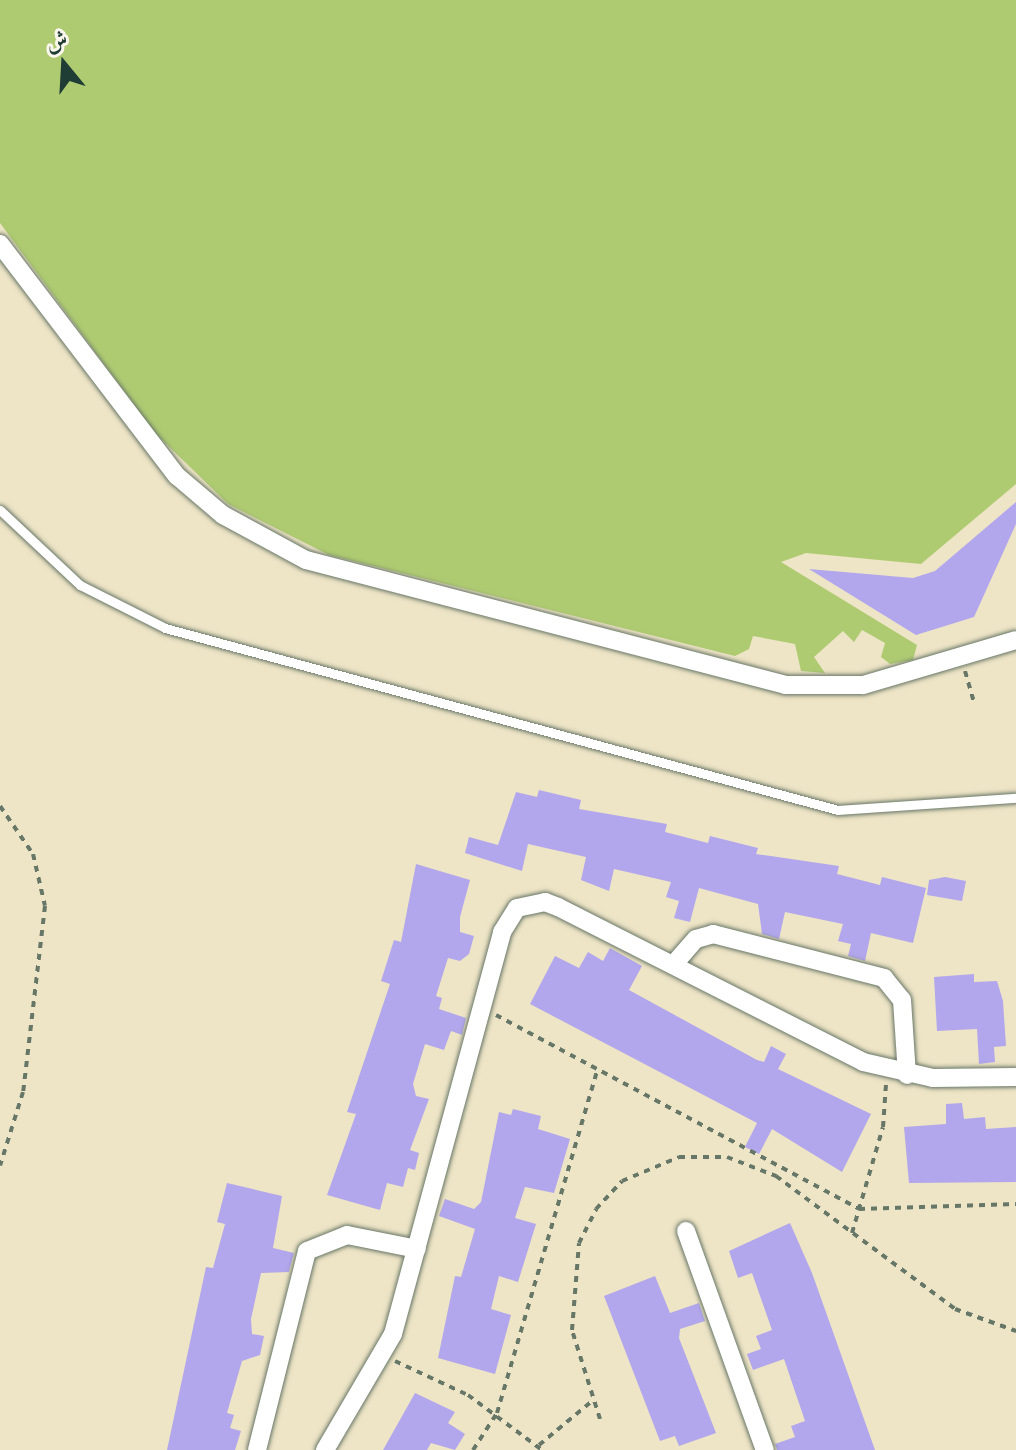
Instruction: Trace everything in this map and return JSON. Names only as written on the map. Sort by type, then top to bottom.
[{"type":"street","points":[[0,244],[177,476],[223,515],[306,560],[785,685],[863,685],[1016,640]]},
{"type":"street","points":[[325,1450],[384,1357],[417,1249],[480,1006],[507,918],[531,902],[558,907],[886,1070],[907,1075],[1016,1077]]},
{"type":"street","points":[[674,964],[696,939],[713,934],[884,978],[902,1000],[907,1075]]},
{"type":"street","points":[[686,1231],[765,1450]]},
{"type":"street","points":[[257,1450],[307,1251],[347,1235],[417,1249]]},
{"type":"lane","points":[[0,510],[80,585],[165,628],[838,810],[1016,798]]},
{"type":"path","points":[[961,658],[975,705]]},
{"type":"path","points":[[0,806],[43,878],[45,919],[23,1092],[0,1166]]},
{"type":"path","points":[[480,1006],[859,1209],[1016,1204]]},
{"type":"path","points":[[473,1450],[497,1413],[598,1070]]},
{"type":"path","points":[[852,1233],[883,1127],[886,1070]]},
{"type":"path","points":[[600,1419],[572,1330],[570,1282],[586,1225],[622,1181],[679,1157],[727,1157],[776,1176],[955,1309],[1016,1331]]},
{"type":"path","points":[[384,1357],[497,1413],[541,1447],[592,1401]]},
{"type":"green space","points":[[0,0],[1016,0],[1016,484],[921,564],[806,553],[781,562],[917,645],[913,660],[890,664],[881,657],[885,643],[862,630],[854,642],[843,631],[814,657],[825,673],[801,671],[795,644],[753,636],[749,649],[735,656],[329,555],[228,504],[155,433],[0,223]]},
{"type":"building","points":[[1016,502],[1016,524],[974,617],[916,635],[809,569],[913,578],[935,571]]},
{"type":"building","points":[[539,790],[581,800],[579,809],[667,824],[665,832],[708,843],[710,836],[758,848],[756,854],[839,866],[837,874],[880,885],[882,877],[926,888],[913,943],[871,933],[865,961],[848,956],[851,944],[838,941],[843,924],[785,912],[779,939],[762,934],[758,904],[699,888],[690,922],[674,918],[679,901],[666,897],[671,882],[614,869],[609,891],[581,880],[586,857],[528,844],[522,871],[465,853],[469,837],[498,845],[516,792],[537,797]]},
{"type":"building","points":[[416,864],[470,880],[460,917],[460,932],[474,936],[469,954],[460,961],[448,958],[436,996],[442,998],[439,1009],[466,1018],[462,1035],[451,1031],[444,1050],[425,1044],[413,1084],[416,1096],[429,1099],[410,1150],[419,1153],[415,1170],[408,1168],[403,1187],[387,1183],[380,1210],[327,1195],[356,1114],[347,1112],[390,984],[381,981],[394,940],[401,942]]},
{"type":"building","points":[[945,877],[966,881],[962,901],[927,895],[929,880]]},
{"type":"building","points":[[610,948],[642,966],[629,990],[757,1060],[764,1062],[771,1046],[786,1054],[778,1069],[871,1114],[842,1172],[772,1129],[759,1154],[745,1147],[757,1123],[530,1004],[555,956],[579,968],[588,952],[603,961]]},
{"type":"building","points":[[974,974],[974,982],[997,981],[1003,1001],[1006,1046],[994,1047],[995,1062],[979,1064],[977,1029],[937,1031],[934,977]]},
{"type":"building","points":[[962,1103],[964,1119],[985,1117],[986,1129],[1016,1127],[1016,1182],[909,1183],[904,1127],[946,1124],[946,1104]]},
{"type":"building","points":[[513,1109],[541,1116],[538,1129],[570,1139],[554,1193],[525,1187],[515,1218],[536,1224],[518,1282],[499,1276],[491,1309],[511,1315],[495,1374],[438,1358],[455,1276],[461,1277],[475,1229],[439,1216],[445,1199],[474,1209],[481,1202],[499,1112],[511,1115]]},
{"type":"building","points":[[227,1183],[282,1196],[273,1248],[294,1253],[289,1272],[261,1273],[251,1319],[252,1334],[264,1336],[260,1355],[242,1361],[227,1413],[234,1415],[230,1428],[241,1431],[235,1450],[167,1450],[206,1267],[213,1268],[225,1224],[217,1222]]},
{"type":"building","points":[[790,1223],[812,1273],[875,1450],[777,1450],[775,1444],[795,1437],[791,1426],[805,1421],[784,1359],[753,1370],[747,1354],[761,1349],[756,1336],[772,1330],[752,1273],[738,1278],[729,1251]]},
{"type":"building","points":[[655,1276],[670,1313],[699,1303],[705,1321],[680,1329],[679,1338],[716,1433],[679,1446],[675,1436],[660,1441],[604,1296]]},
{"type":"building","points":[[415,1393],[455,1412],[448,1423],[465,1434],[455,1450],[431,1443],[427,1450],[383,1450]]}]
